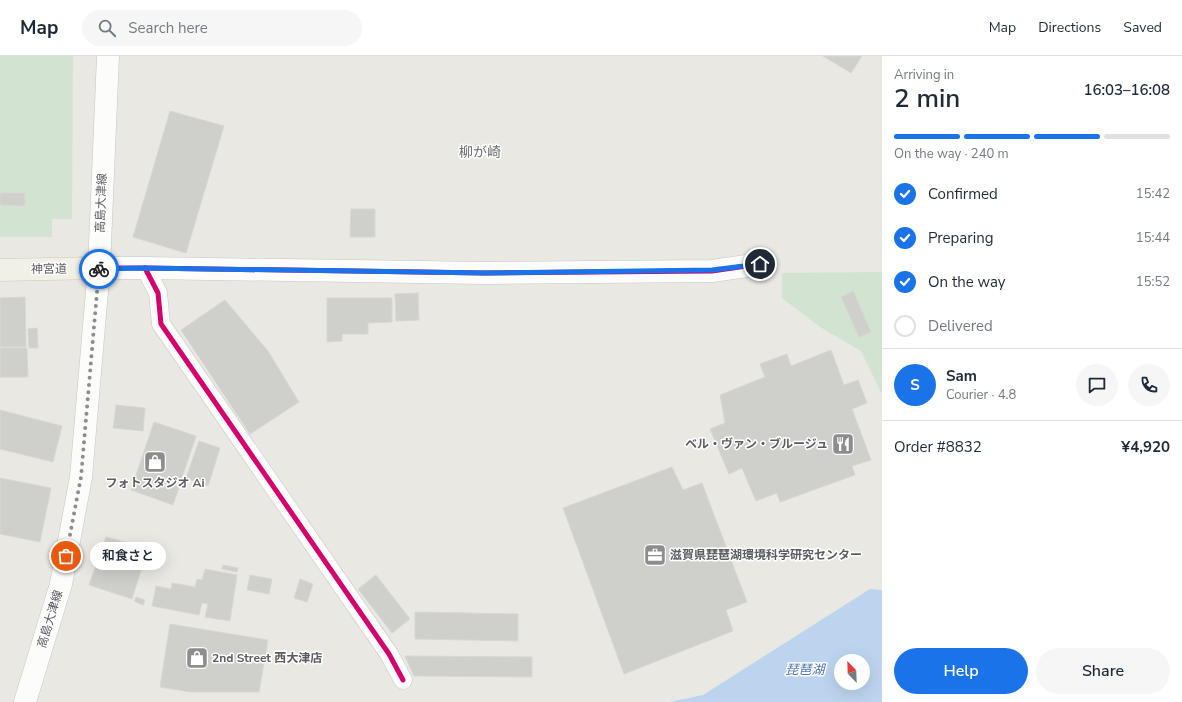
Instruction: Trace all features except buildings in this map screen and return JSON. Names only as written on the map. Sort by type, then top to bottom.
[{"type":"main road","name":"神宮道","points":[[0,270],[99,268]]},
{"type":"street","name":"高島大津線","points":[[25,702],[61,584],[82,469],[99,268],[108,56]]},
{"type":"street","points":[[99,268],[485,273],[712,270],[760,264]]},
{"type":"street","points":[[145,268],[158,294],[161,324],[389,654],[403,680]]},
{"type":"green space","points":[[0,56],[73,56],[72,219],[52,219],[52,237],[0,237]]},
{"type":"green space","points":[[882,272],[882,394],[861,351],[820,327],[782,298],[782,273]]},
{"type":"water","name":"琵琶湖","points":[[870,589],[882,590],[882,702],[669,702],[703,695]]},
{"type":"cycle path","points":[[99,268],[485,273],[712,271],[760,264]]},
{"type":"cycle path","points":[[145,268],[158,293],[161,324],[389,654],[403,680]]},
{"type":"way so far","points":[[66,556],[81,477],[99,269]]},
{"type":"place","name":"ベル・ヴァン・ブルージュ","points":[[843,444]]},
{"type":"place","name":"フォトスタジオ Ai","points":[[155,462]]},
{"type":"place","name":"滋賀県琵琶湖環境科学研究センター","points":[[655,555]]},
{"type":"place","name":"和食さと","points":[[66,556]]},
{"type":"place","name":"2nd Street 西大津店","points":[[197,658]]},
{"type":"district","name":"柳が崎","points":[[480,152]]},
{"type":"route","points":[[99,269],[145,268],[485,273],[712,270],[760,264]]}]
